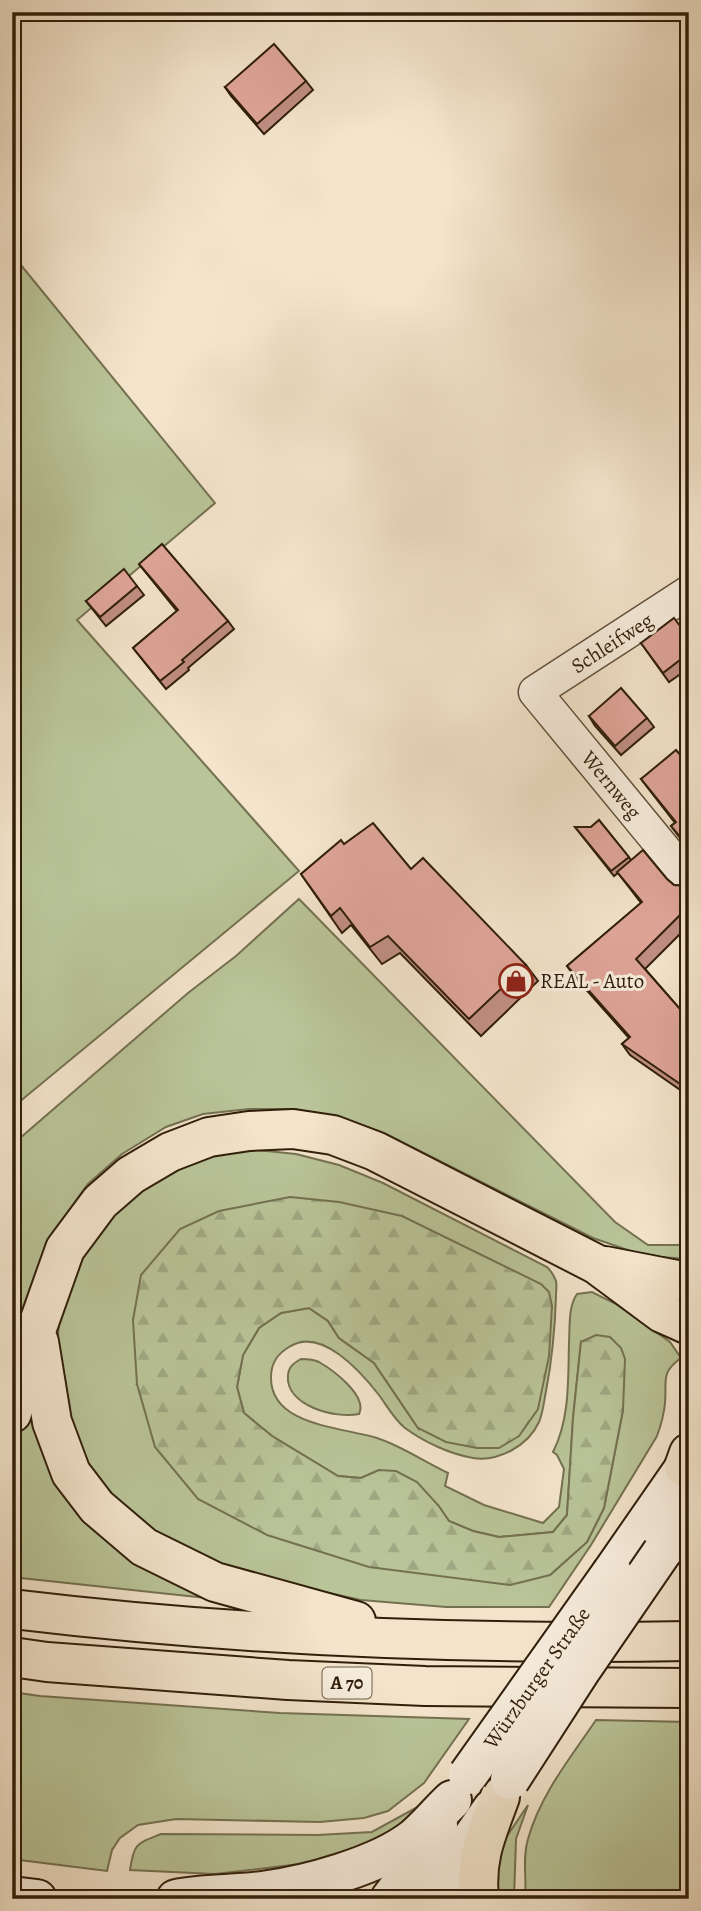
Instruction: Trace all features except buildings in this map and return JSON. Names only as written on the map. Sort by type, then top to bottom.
[{"type":"highway","points":[[12,1413],[37,1328],[65,1249],[100,1202],[131,1175],[170,1153],[209,1137],[249,1130],[293,1129],[333,1135],[375,1151],[596,1264],[675,1319],[689,1350]]},
{"type":"highway","points":[[596,1264],[687,1281]]},
{"type":"highway","points":[[37,1328],[52,1422],[71,1473],[97,1507],[144,1548],[215,1582],[425,1640]]},
{"type":"highway","name":"A 70","points":[[12,1609],[209,1629],[425,1640],[689,1641]]},
{"type":"highway","name":"A 70","points":[[12,1657],[288,1681],[425,1686],[687,1689]]},
{"type":"highway","points":[[479,1899],[477,1877],[481,1849],[505,1789]]},
{"type":"main road","name":"Würzburger Straße","points":[[435,1899],[455,1862],[581,1670],[645,1550],[687,1460]]},
{"type":"main road","name":"Würzburger Straße","points":[[390,1899],[412,1870],[460,1788],[645,1550],[689,1514]]},
{"type":"main road","points":[[176,1899],[191,1895],[262,1891],[326,1878],[378,1859],[413,1839],[460,1788]]},
{"type":"main road","points":[[12,1896],[37,1899]]},
{"type":"street","name":"Schleifweg","points":[[535,692],[689,592]]},
{"type":"street","name":"Wernweg","points":[[535,692],[689,879]]},
{"type":"green space","points":[[12,254],[215,503],[77,620],[299,871],[12,1108]]},
{"type":"green space","points":[[299,899],[615,1222],[648,1245],[689,1245],[689,1259],[645,1256],[593,1238],[384,1133],[340,1117],[293,1109],[249,1109],[203,1114],[166,1127],[122,1154],[88,1184],[47,1241],[12,1359],[12,1145],[188,993],[236,956]]},
{"type":"green space","points":[[257,1150],[296,1154],[339,1165],[383,1183],[547,1267],[551,1272],[556,1283],[555,1320],[542,1415],[528,1438],[502,1455],[483,1459],[455,1454],[412,1433],[397,1421],[379,1395],[351,1364],[339,1354],[314,1342],[301,1342],[289,1347],[281,1353],[272,1367],[274,1393],[282,1406],[295,1415],[310,1422],[395,1445],[448,1473],[445,1486],[484,1505],[543,1523],[559,1507],[564,1469],[553,1452],[563,1426],[568,1385],[570,1317],[577,1294],[592,1292],[616,1304],[670,1342],[681,1358],[667,1373],[664,1412],[657,1436],[591,1545],[549,1607],[446,1607],[361,1600],[246,1575],[158,1536],[110,1494],[87,1464],[72,1434],[56,1358],[60,1313],[74,1268],[102,1223],[165,1172],[227,1151]],"holes":[[[402,1216],[418,1428],[374,1363],[339,1338],[328,1321],[309,1308],[281,1313],[259,1328],[243,1355],[237,1387],[244,1413],[272,1436],[338,1476],[361,1478],[379,1470],[438,1505],[449,1521],[473,1531],[499,1537],[553,1532],[567,1515],[581,1342],[623,1410],[604,1508],[587,1542],[550,1575],[137,1384]]]},
{"type":"green space","points":[[290,1197],[339,1202],[402,1216],[541,1284],[549,1292],[552,1306],[549,1356],[538,1409],[519,1436],[499,1448],[477,1448],[446,1442],[418,1428],[374,1363],[339,1338],[328,1321],[309,1308],[281,1313],[259,1328],[243,1355],[237,1387],[244,1413],[272,1436],[338,1476],[361,1478],[379,1470],[396,1471],[417,1482],[449,1521],[473,1531],[499,1537],[553,1532],[567,1515],[581,1342],[596,1335],[610,1337],[621,1348],[625,1359],[623,1410],[604,1508],[587,1542],[550,1575],[510,1585],[369,1567],[267,1535],[198,1499],[155,1447],[137,1384],[133,1320],[141,1275],[180,1229],[219,1211]]},
{"type":"green space","points":[[301,1359],[319,1362],[348,1384],[359,1399],[359,1414],[326,1412],[303,1402],[295,1395],[289,1386],[289,1369]]},
{"type":"green space","points":[[28,1403],[50,1460],[215,1599],[12,1577],[12,1451],[18,1441]]},
{"type":"green space","points":[[12,1692],[280,1713],[469,1719],[424,1783],[388,1811],[364,1818],[320,1822],[176,1819],[138,1825],[120,1838],[112,1850],[107,1871],[12,1859]]},
{"type":"green space","points":[[596,1720],[689,1722],[689,1899],[525,1899],[525,1854],[533,1823],[557,1777]]},
{"type":"green space","points":[[423,1804],[414,1822],[334,1860],[215,1874],[130,1870],[135,1849],[146,1840],[161,1834],[317,1835],[372,1832]]},
{"type":"green space","points":[[528,1805],[516,1839],[514,1899],[492,1899],[497,1856]]},
{"type":"place","name":"REAL - Auto","points":[[516,981]]}]
